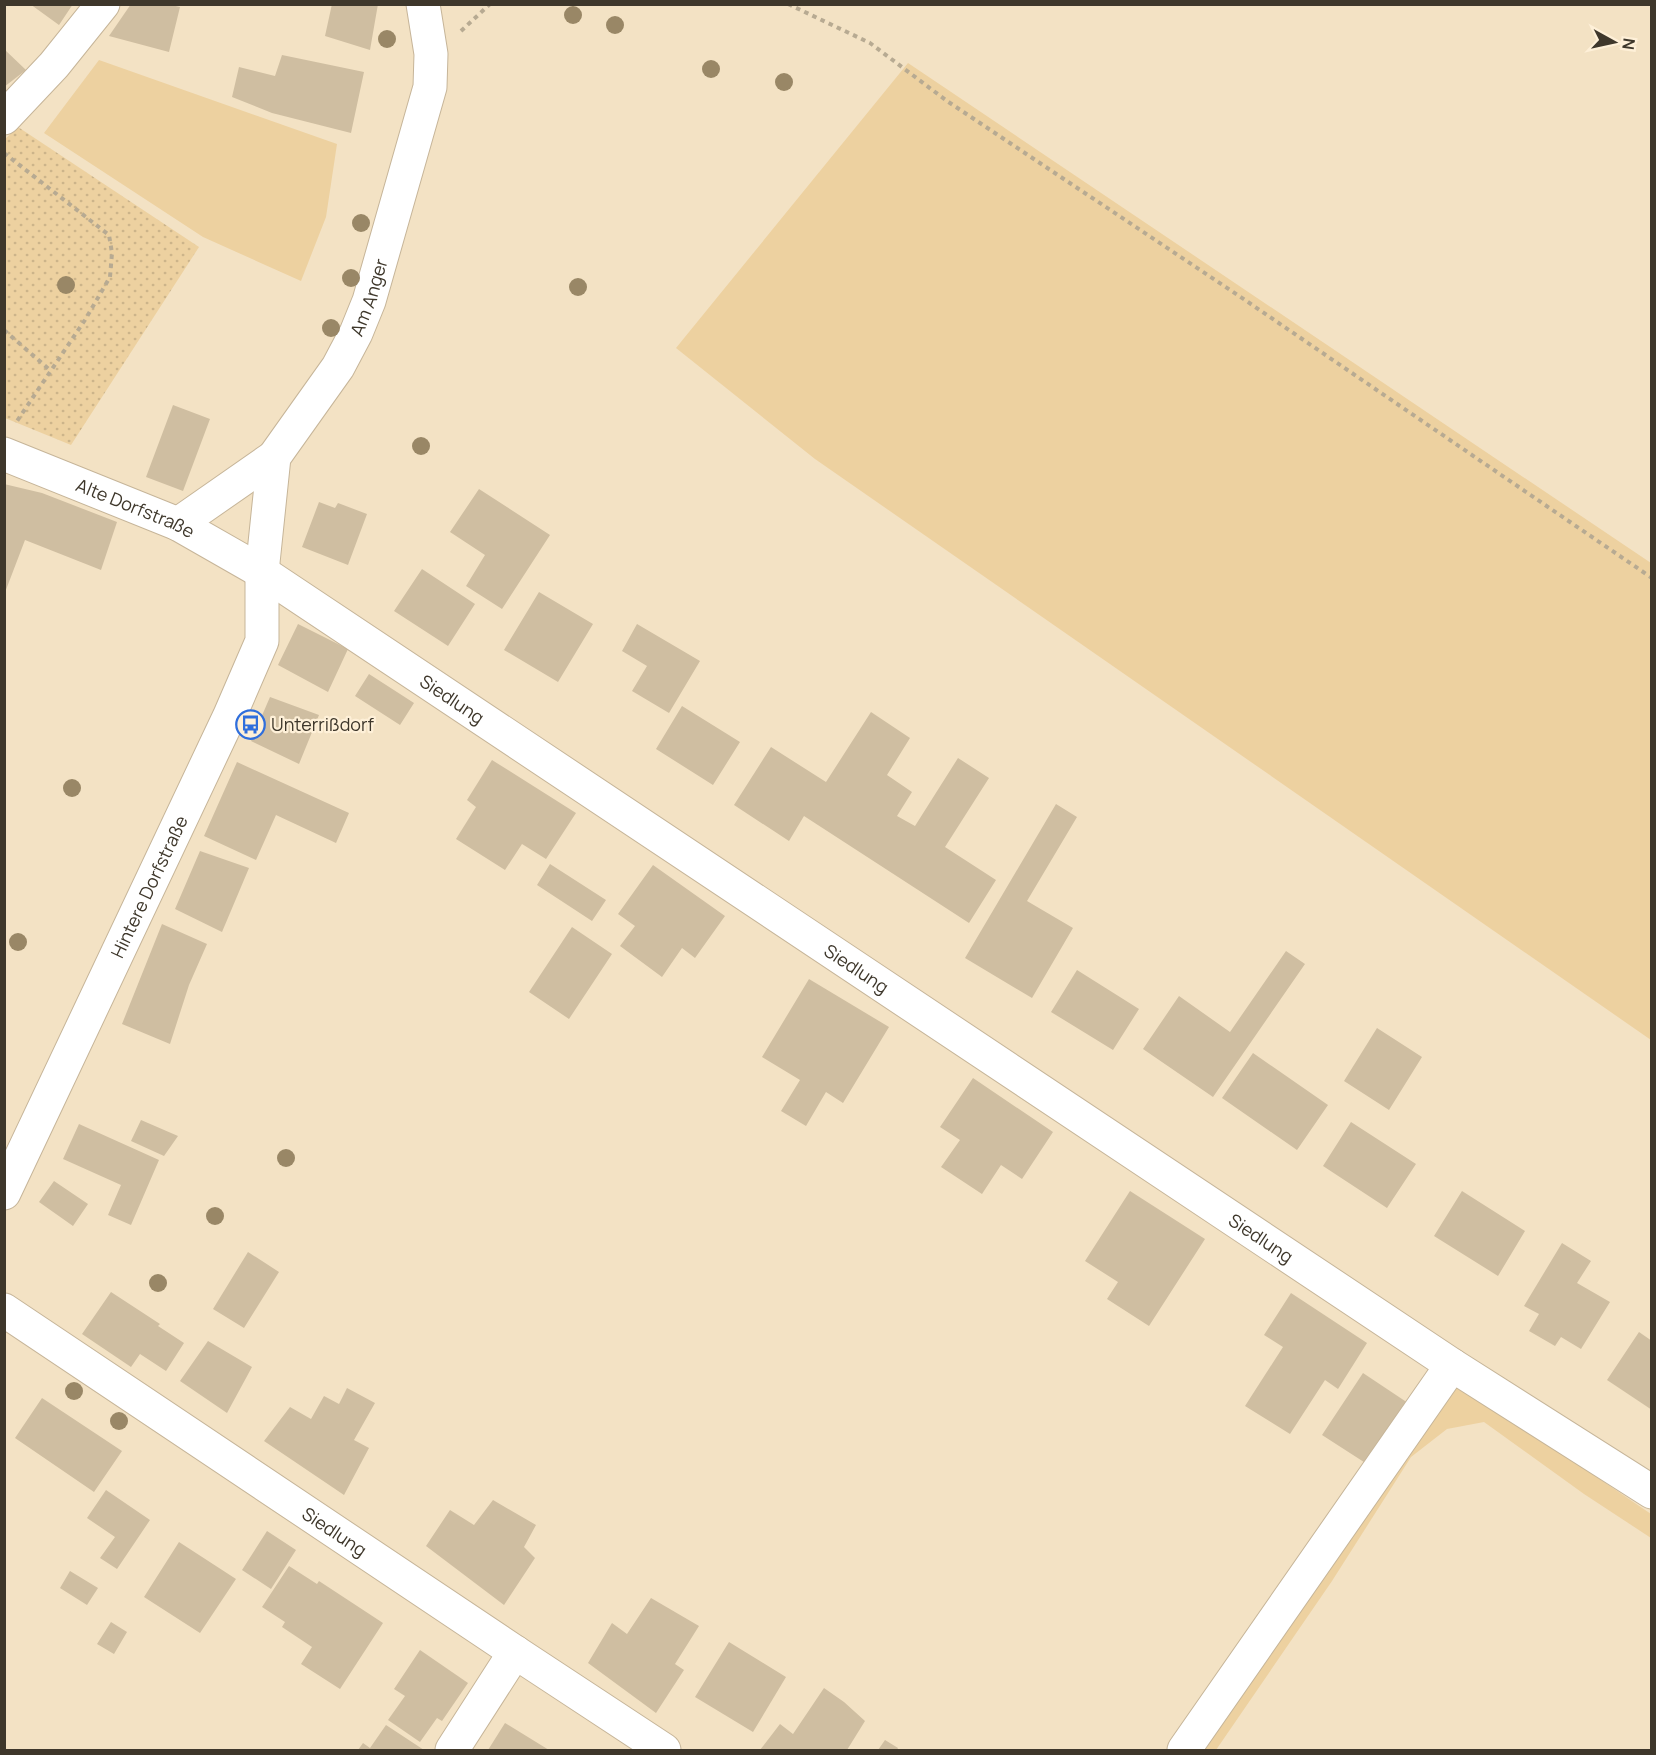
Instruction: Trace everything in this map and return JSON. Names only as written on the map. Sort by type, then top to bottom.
[{"type":"street","points":[[4,118],[54,65],[103,4]]},
{"type":"street","name":"Am Anger","points":[[262,572],[274,457],[338,367],[356,333],[369,301],[430,87],[431,54],[423,4]]},
{"type":"street","name":"Alte Dorfstraße","points":[[8,442],[178,524],[262,572]]},
{"type":"street","points":[[178,524],[274,457]]},
{"type":"street","name":"Hintere Dorfstraße","points":[[4,1193],[227,723],[262,641],[262,572]]},
{"type":"street","name":"Siedlung","points":[[262,572],[1452,1365],[1652,1492]]},
{"type":"street","name":"Siedlung","points":[[4,1310],[664,1750]]},
{"type":"street","points":[[1184,1750],[1452,1365]]},
{"type":"street","points":[[452,1750],[514,1652]]},
{"type":"path","points":[[788,4],[870,43],[947,101],[1245,300],[1652,578]]},
{"type":"path","points":[[4,153],[109,235],[112,253],[110,277],[8,442]]},
{"type":"path","points":[[4,330],[51,371]]},
{"type":"shaded area","points":[[99,60],[337,144],[326,217],[301,281],[203,237],[44,133]]},
{"type":"shaded area","points":[[908,63],[1651,563],[1651,1040],[815,459],[676,348]]},
{"type":"shaded area","points":[[18,127],[199,247],[71,445],[5,418],[4,140]]},
{"type":"shaded area","points":[[1455,1381],[1651,1514],[1651,1538],[1584,1494],[1484,1422],[1447,1429],[1411,1457],[1332,1581],[1216,1750],[1200,1750]]},
{"type":"building","points":[[30,4],[73,4],[59,25]]},
{"type":"building","points":[[131,4],[167,4],[180,7],[169,52],[109,36]]},
{"type":"building","points":[[332,4],[378,4],[370,50],[325,36]]},
{"type":"building","points":[[4,49],[26,70],[4,87]]},
{"type":"building","points":[[282,55],[364,72],[351,133],[272,113],[232,97],[239,67],[275,76]]},
{"type":"building","points":[[173,405],[210,419],[183,491],[146,477]]},
{"type":"building","points":[[4,484],[42,493],[117,522],[101,570],[25,540],[4,595]]},
{"type":"building","points":[[479,489],[550,535],[502,609],[466,586],[485,555],[450,532]]},
{"type":"building","points":[[319,502],[335,508],[338,503],[367,514],[348,565],[302,547]]},
{"type":"building","points":[[422,569],[475,604],[448,646],[394,611]]},
{"type":"building","points":[[539,592],[593,624],[558,682],[504,650]]},
{"type":"building","points":[[298,624],[348,649],[328,692],[278,665]]},
{"type":"building","points":[[637,624],[700,661],[669,713],[632,691],[647,666],[622,651]]},
{"type":"building","points":[[369,674],[414,703],[400,725],[355,696]]},
{"type":"building","points":[[270,697],[319,715],[299,764],[251,741]]},
{"type":"building","points":[[682,706],[740,742],[713,785],[656,749]]},
{"type":"building","points":[[871,712],[910,738],[887,775],[912,792],[897,816],[915,826],[958,758],[989,778],[945,847],[996,880],[969,923],[804,816],[789,841],[734,805],[771,747],[826,782]]},
{"type":"building","points":[[492,760],[576,813],[546,859],[522,844],[505,870],[456,839],[476,807],[467,800]]},
{"type":"building","points":[[237,762],[349,813],[336,843],[276,815],[256,860],[204,836]]},
{"type":"building","points":[[1056,804],[1077,817],[1027,901],[1073,928],[1032,998],[965,958]]},
{"type":"building","points":[[200,851],[249,868],[222,932],[175,909]]},
{"type":"building","points":[[550,864],[606,900],[592,921],[537,885]]},
{"type":"building","points":[[653,865],[725,916],[695,958],[682,948],[662,977],[620,946],[635,926],[618,914]]},
{"type":"building","points":[[162,924],[207,944],[189,985],[170,1044],[122,1024]]},
{"type":"building","points":[[572,927],[612,954],[569,1019],[529,992]]},
{"type":"building","points":[[1286,951],[1305,964],[1213,1097],[1143,1049],[1179,996],[1230,1032]]},
{"type":"building","points":[[1077,970],[1139,1009],[1113,1050],[1051,1012]]},
{"type":"building","points":[[809,979],[889,1027],[843,1103],[826,1092],[806,1126],[781,1111],[800,1080],[762,1057]]},
{"type":"building","points":[[1377,1028],[1422,1057],[1389,1110],[1344,1081]]},
{"type":"building","points":[[1253,1053],[1328,1105],[1297,1150],[1222,1098]]},
{"type":"building","points":[[973,1078],[1053,1132],[1022,1179],[1001,1165],[982,1194],[941,1167],[960,1140],[940,1127]]},
{"type":"building","points":[[141,1120],[178,1136],[164,1156],[131,1141]]},
{"type":"building","points":[[1351,1122],[1416,1164],[1387,1208],[1323,1166]]},
{"type":"building","points":[[79,1124],[159,1160],[131,1225],[108,1215],[121,1185],[63,1159]]},
{"type":"building","points":[[54,1181],[88,1204],[73,1226],[39,1202]]},
{"type":"building","points":[[1130,1191],[1205,1239],[1149,1326],[1107,1299],[1118,1282],[1085,1261]]},
{"type":"building","points":[[1462,1191],[1525,1231],[1498,1276],[1434,1236]]},
{"type":"building","points":[[1562,1243],[1591,1261],[1577,1283],[1610,1302],[1581,1349],[1561,1337],[1555,1346],[1529,1331],[1539,1314],[1524,1306]]},
{"type":"building","points":[[248,1252],[279,1272],[244,1328],[213,1309]]},
{"type":"building","points":[[111,1292],[160,1324],[158,1326],[184,1343],[166,1371],[140,1354],[131,1367],[82,1334]]},
{"type":"building","points":[[1291,1293],[1367,1343],[1338,1389],[1325,1380],[1290,1434],[1245,1406],[1283,1347],[1264,1335]]},
{"type":"building","points":[[1639,1332],[1652,1341],[1652,1410],[1607,1380]]},
{"type":"building","points":[[208,1341],[252,1367],[227,1413],[180,1381]]},
{"type":"building","points":[[1363,1373],[1408,1403],[1367,1464],[1322,1435]]},
{"type":"building","points":[[347,1388],[375,1403],[354,1440],[369,1448],[344,1495],[264,1441],[290,1407],[311,1419],[324,1396],[339,1404]]},
{"type":"building","points":[[42,1398],[122,1451],[94,1492],[15,1438]]},
{"type":"building","points":[[106,1490],[150,1520],[117,1569],[100,1558],[115,1537],[87,1518]]},
{"type":"building","points":[[493,1500],[536,1525],[524,1547],[535,1558],[504,1605],[426,1546],[450,1510],[474,1525]]},
{"type":"building","points":[[267,1531],[296,1550],[271,1589],[242,1570]]},
{"type":"building","points":[[179,1542],[236,1579],[200,1633],[144,1597]]},
{"type":"building","points":[[289,1566],[317,1584],[319,1581],[383,1623],[340,1689],[301,1664],[312,1647],[282,1627],[285,1622],[262,1607]]},
{"type":"building","points":[[70,1571],[98,1588],[87,1605],[60,1588]]},
{"type":"building","points":[[651,1598],[699,1626],[675,1664],[684,1670],[656,1713],[588,1663],[612,1623],[627,1634]]},
{"type":"building","points":[[111,1622],[127,1632],[114,1654],[97,1644]]},
{"type":"building","points":[[729,1642],[786,1677],[753,1732],[695,1697]]},
{"type":"building","points":[[420,1650],[468,1683],[442,1721],[437,1718],[420,1742],[388,1720],[405,1696],[394,1689]]},
{"type":"building","points":[[824,1688],[865,1721],[847,1750],[760,1750],[780,1724],[793,1734]]},
{"type":"building","points":[[505,1723],[549,1750],[488,1750]]},
{"type":"building","points":[[386,1725],[424,1750],[358,1750],[363,1743],[370,1748]]},
{"type":"building","points":[[885,1740],[898,1748],[897,1750],[878,1750]]},
{"type":"place","name":"Unterrißdorf","points":[[250,724]]}]
